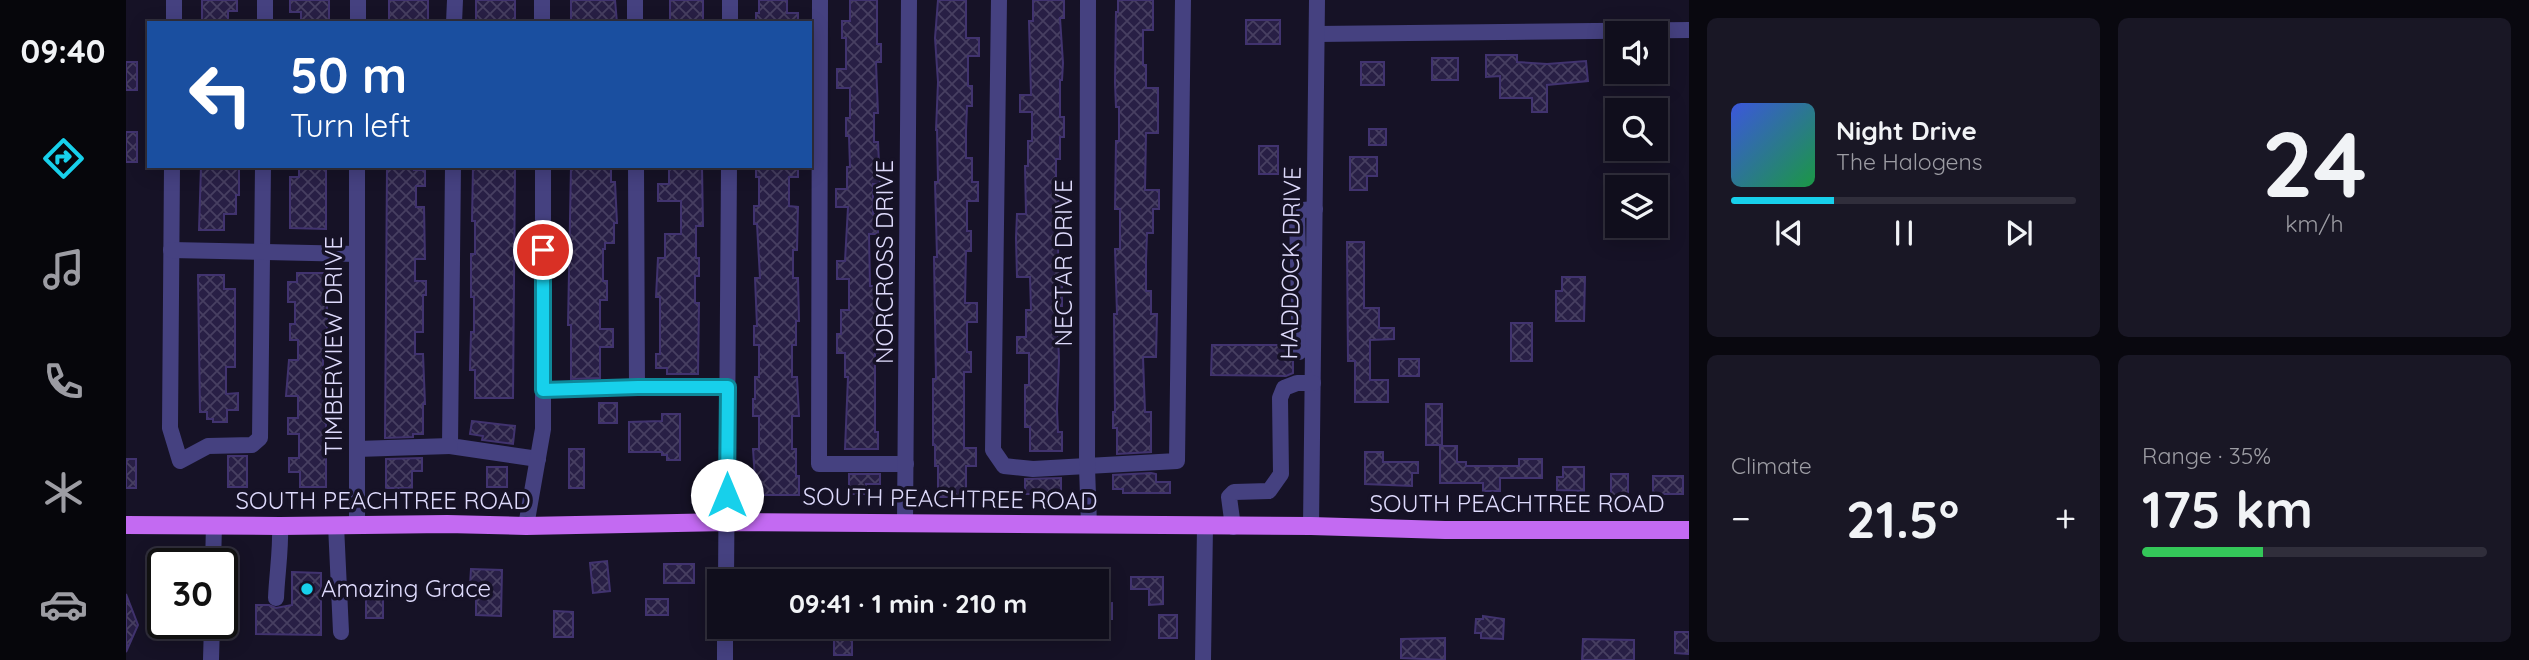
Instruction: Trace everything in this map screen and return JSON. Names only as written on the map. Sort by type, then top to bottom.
[{"type":"main road","name":"SOUTH PEACHTREE ROAD","points":[[126,525],[526,526],[727,522],[1689,530]]},
{"type":"street","points":[[174,0],[174,21]]},
{"type":"street","points":[[265,0],[265,21]]},
{"type":"street","points":[[358,0],[358,21]]},
{"type":"street","points":[[454,21],[455,0]]},
{"type":"street","points":[[542,0],[542,21]]},
{"type":"street","points":[[635,0],[635,21]]},
{"type":"street","points":[[730,0],[730,21]]},
{"type":"street","points":[[820,0],[819,464],[906,464]]},
{"type":"street","name":"NORCROSS DRIVE","points":[[905,523],[909,0]]},
{"type":"street","points":[[999,0],[993,450],[1004,466],[1033,470],[1177,461],[1183,0]]},
{"type":"street","name":"NECTAR DRIVE","points":[[1088,0],[1089,525]]},
{"type":"street","name":"HADDOCK DRIVE","points":[[1311,526],[1306,383],[1306,257],[1315,209],[1317,0]]},
{"type":"street","points":[[1317,34],[1689,30]]},
{"type":"street","points":[[172,168],[170,428],[180,461],[208,446],[252,445],[260,438],[263,168]]},
{"type":"street","name":"TIMBERVIEW DRIVE","points":[[357,168],[357,525]]},
{"type":"street","points":[[450,446],[453,168]]},
{"type":"street","points":[[526,526],[543,429],[543,168]]},
{"type":"street","points":[[636,168],[638,387]]},
{"type":"street","points":[[726,569],[729,168]]},
{"type":"street","points":[[171,250],[357,254]]},
{"type":"street","points":[[1233,527],[1229,497],[1234,492],[1269,491],[1281,474],[1280,398],[1284,388],[1306,383]]},
{"type":"street","points":[[543,390],[728,387]]},
{"type":"street","points":[[357,449],[450,446],[538,459]]},
{"type":"street","points":[[214,525],[214,548]]},
{"type":"street","points":[[336,525],[341,632]]},
{"type":"street","points":[[276,598],[281,554],[280,526]]},
{"type":"street","points":[[1203,660],[1205,527]]},
{"type":"street","points":[[211,660],[212,639]]},
{"type":"street","points":[[725,639],[725,660]]},
{"type":"building","points":[[202,0],[237,0],[237,11],[228,11],[228,21],[202,21]]},
{"type":"building","points":[[290,0],[329,0],[329,21],[301,21],[301,12],[290,12]]},
{"type":"building","points":[[389,0],[428,0],[428,21],[389,21]]},
{"type":"building","points":[[476,0],[515,0],[515,21],[476,21]]},
{"type":"building","points":[[571,0],[615,0],[617,21],[571,21]]},
{"type":"building","points":[[670,0],[703,0],[703,21],[670,21]]},
{"type":"building","points":[[759,0],[787,0],[787,13],[798,13],[798,21],[756,21],[756,13],[759,13]]},
{"type":"building","points":[[850,0],[877,0],[877,44],[881,44],[881,62],[876,62],[878,113],[874,113],[874,142],[878,142],[880,184],[873,184],[873,214],[878,214],[878,234],[869,234],[870,286],[877,286],[879,353],[875,353],[875,432],[878,432],[878,449],[845,449],[848,377],[845,377],[845,353],[837,353],[837,334],[841,334],[841,310],[849,310],[849,279],[837,279],[837,261],[845,261],[848,207],[836,207],[836,189],[847,189],[847,167],[850,167],[846,118],[850,118],[850,88],[837,88],[837,69],[846,69],[846,38],[842,38],[842,21],[850,21]]},
{"type":"building","points":[[938,0],[966,0],[966,38],[979,38],[979,56],[968,56],[968,86],[972,86],[972,106],[967,106],[966,158],[972,158],[972,182],[978,182],[978,201],[967,201],[967,231],[971,231],[971,251],[966,251],[965,303],[977,303],[977,322],[967,322],[967,352],[971,352],[971,372],[964,372],[964,448],[976,448],[976,466],[966,466],[966,497],[938,497],[938,466],[935,466],[933,445],[933,379],[936,379],[934,257],[937,257],[935,182],[938,182],[935,38]]},
{"type":"building","points":[[1033,0],[1064,0],[1064,18],[1060,18],[1063,63],[1060,117],[1064,117],[1064,137],[1060,137],[1060,159],[1056,159],[1056,190],[1059,190],[1058,262],[1062,262],[1062,306],[1057,306],[1057,409],[1058,432],[1062,432],[1062,451],[1030,451],[1030,427],[1025,427],[1025,385],[1029,385],[1029,353],[1017,353],[1017,337],[1026,337],[1026,310],[1031,310],[1030,277],[1017,277],[1016,238],[1017,214],[1026,214],[1025,166],[1028,166],[1028,141],[1032,141],[1032,112],[1020,112],[1020,95],[1031,95],[1029,21],[1033,21]]},
{"type":"building","points":[[1118,0],[1153,0],[1153,30],[1143,30],[1143,65],[1146,65],[1146,88],[1158,88],[1158,133],[1146,133],[1145,190],[1159,190],[1159,209],[1153,209],[1153,233],[1147,233],[1146,261],[1146,291],[1151,291],[1151,314],[1157,314],[1156,357],[1143,357],[1145,412],[1151,412],[1151,452],[1117,454],[1117,428],[1113,428],[1113,412],[1114,314],[1117,314],[1115,249],[1120,249],[1120,209],[1115,209],[1116,141],[1119,141],[1119,107],[1116,107],[1115,83]]},
{"type":"building","points":[[1246,20],[1280,20],[1280,44],[1246,44]]},
{"type":"building","points":[[1486,55],[1517,55],[1517,62],[1547,64],[1586,61],[1588,81],[1547,85],[1547,112],[1532,112],[1532,98],[1500,98],[1500,76],[1486,77]]},
{"type":"building","points":[[1432,58],[1458,58],[1458,80],[1432,80]]},
{"type":"building","points":[[126,62],[137,62],[137,90],[126,90]]},
{"type":"building","points":[[1361,62],[1384,62],[1384,85],[1361,85]]},
{"type":"building","points":[[1369,129],[1386,129],[1386,145],[1369,145]]},
{"type":"building","points":[[126,132],[137,132],[137,162],[126,162]]},
{"type":"building","points":[[1259,146],[1278,146],[1278,174],[1259,174]]},
{"type":"building","points":[[1350,157],[1377,157],[1377,176],[1367,176],[1367,190],[1350,190]]},
{"type":"building","points":[[201,168],[239,168],[236,214],[224,214],[224,230],[199,230]]},
{"type":"building","points":[[299,168],[326,168],[326,229],[290,228],[290,177],[299,177]]},
{"type":"building","points":[[387,168],[414,168],[425,170],[425,186],[416,186],[416,207],[424,207],[425,259],[415,259],[415,281],[426,281],[426,295],[423,295],[423,332],[415,332],[415,354],[423,354],[423,434],[385,438]]},
{"type":"building","points":[[473,168],[515,168],[513,398],[475,398],[475,370],[470,370],[471,332],[474,332],[471,254],[475,254],[475,221],[472,221]]},
{"type":"building","points":[[571,168],[611,168],[611,182],[615,182],[617,223],[614,223],[614,243],[605,243],[603,249],[603,281],[607,281],[607,300],[600,300],[600,329],[613,329],[613,347],[600,347],[600,378],[571,379],[571,325],[568,325]]},
{"type":"building","points":[[669,168],[702,168],[703,226],[696,226],[699,276],[695,276],[695,303],[699,303],[698,374],[667,374],[667,368],[656,368],[656,354],[660,354],[660,297],[656,297],[658,258],[665,258],[665,234],[681,234],[681,201],[658,201],[658,184],[669,184]]},
{"type":"building","points":[[756,168],[798,168],[798,177],[789,177],[789,206],[798,207],[793,278],[798,278],[799,321],[796,321],[796,345],[792,345],[792,377],[797,377],[799,416],[792,416],[792,449],[796,449],[799,495],[756,495],[753,449],[759,449],[759,416],[753,416],[753,399],[755,377],[759,377],[759,345],[754,345],[754,326],[757,326],[755,278],[760,278],[757,224],[754,224],[754,206],[759,206],[759,177],[756,177]]},
{"type":"building","points":[[1347,242],[1364,242],[1364,308],[1379,308],[1379,328],[1394,328],[1394,339],[1370,340],[1370,380],[1388,380],[1388,402],[1355,402],[1355,361],[1348,361]]},
{"type":"building","points":[[297,273],[327,273],[327,340],[323,340],[323,381],[326,381],[326,487],[300,487],[300,472],[289,472],[289,458],[299,458],[299,434],[288,434],[288,418],[298,418],[298,396],[286,396],[289,360],[298,360],[298,340],[290,340],[290,324],[295,324],[295,302],[288,302],[288,282],[297,282]]},
{"type":"building","points":[[198,275],[224,275],[224,289],[235,289],[235,367],[226,367],[226,394],[238,393],[238,410],[227,410],[227,422],[213,422],[213,419],[207,419],[207,412],[200,412]]},
{"type":"building","points":[[1562,277],[1585,277],[1584,321],[1556,321],[1556,291],[1562,291]]},
{"type":"building","points":[[1511,323],[1532,323],[1532,361],[1511,361]]},
{"type":"building","points":[[1212,345],[1289,345],[1293,373],[1286,376],[1211,375]]},
{"type":"building","points":[[1399,359],[1419,359],[1419,376],[1399,376]]},
{"type":"building","points":[[599,403],[617,403],[617,423],[599,423]]},
{"type":"building","points":[[1426,404],[1442,404],[1442,445],[1426,445]]},
{"type":"building","points":[[662,414],[680,414],[680,460],[667,460],[667,455],[662,455],[662,452],[629,452],[629,422],[662,421]]},
{"type":"building","points":[[472,421],[515,426],[513,444],[482,440],[483,436],[470,434]]},
{"type":"building","points":[[1440,446],[1457,446],[1457,462],[1466,462],[1466,466],[1519,466],[1519,459],[1542,459],[1542,478],[1500,478],[1500,491],[1483,491],[1483,483],[1440,483]]},
{"type":"building","points":[[569,449],[584,449],[584,488],[569,488]]},
{"type":"building","points":[[1365,452],[1383,452],[1383,462],[1418,462],[1418,473],[1412,473],[1412,486],[1365,484]]},
{"type":"building","points":[[228,456],[247,456],[247,487],[228,487]]},
{"type":"building","points":[[422,458],[422,471],[412,471],[412,488],[386,488],[386,459]]},
{"type":"building","points":[[126,459],[136,459],[136,488],[126,488]]},
{"type":"building","points":[[487,467],[507,467],[507,487],[487,487]]},
{"type":"building","points":[[1563,467],[1584,467],[1584,491],[1557,490],[1557,477],[1563,477]]},
{"type":"building","points":[[849,474],[880,474],[880,484],[866,484],[866,494],[849,494]]},
{"type":"building","points":[[1156,474],[1156,482],[1170,482],[1170,493],[1123,493],[1123,489],[1113,489],[1113,475]]},
{"type":"building","points":[[1611,474],[1628,474],[1628,499],[1611,499]]},
{"type":"building","points":[[1653,476],[1683,476],[1683,494],[1653,494]]},
{"type":"building","points":[[1061,478],[1061,494],[1025,494],[1025,479]]},
{"type":"building","points":[[607,561],[610,591],[593,593],[590,563]]},
{"type":"building","points":[[664,564],[694,564],[694,583],[664,583]]},
{"type":"building","points":[[471,569],[502,570],[501,616],[476,615],[476,585],[470,585]]},
{"type":"building","name":"Amazing Grace","points":[[292,572],[321,573],[321,635],[256,634],[256,605],[276,608],[292,605]]},
{"type":"building","points":[[1131,577],[1163,577],[1163,604],[1149,605],[1149,589],[1131,589]]},
{"type":"building","points":[[366,586],[383,586],[383,618],[366,618]]},
{"type":"building","points":[[126,594],[138,625],[126,652]]},
{"type":"building","points":[[646,599],[668,599],[668,615],[646,615]]},
{"type":"building","points":[[1109,603],[1112,603],[1112,619],[1109,619]]},
{"type":"building","points":[[554,611],[573,612],[573,637],[554,637]]},
{"type":"building","points":[[1159,615],[1177,615],[1177,638],[1159,638]]},
{"type":"building","points":[[1483,616],[1504,619],[1503,639],[1481,638],[1481,633],[1475,633],[1476,619],[1483,619]]},
{"type":"building","points":[[1675,632],[1689,632],[1689,654],[1675,653]]},
{"type":"building","points":[[1445,638],[1445,660],[1401,658],[1401,639]]},
{"type":"building","points":[[834,639],[852,639],[852,655],[834,655]]},
{"type":"building","points":[[1583,639],[1634,640],[1634,660],[1582,660]]},
{"type":"place","name":"Amazing Grace","points":[[307,589]]},
{"type":"route","points":[[543,250],[543,390],[728,387],[727,495]]}]
